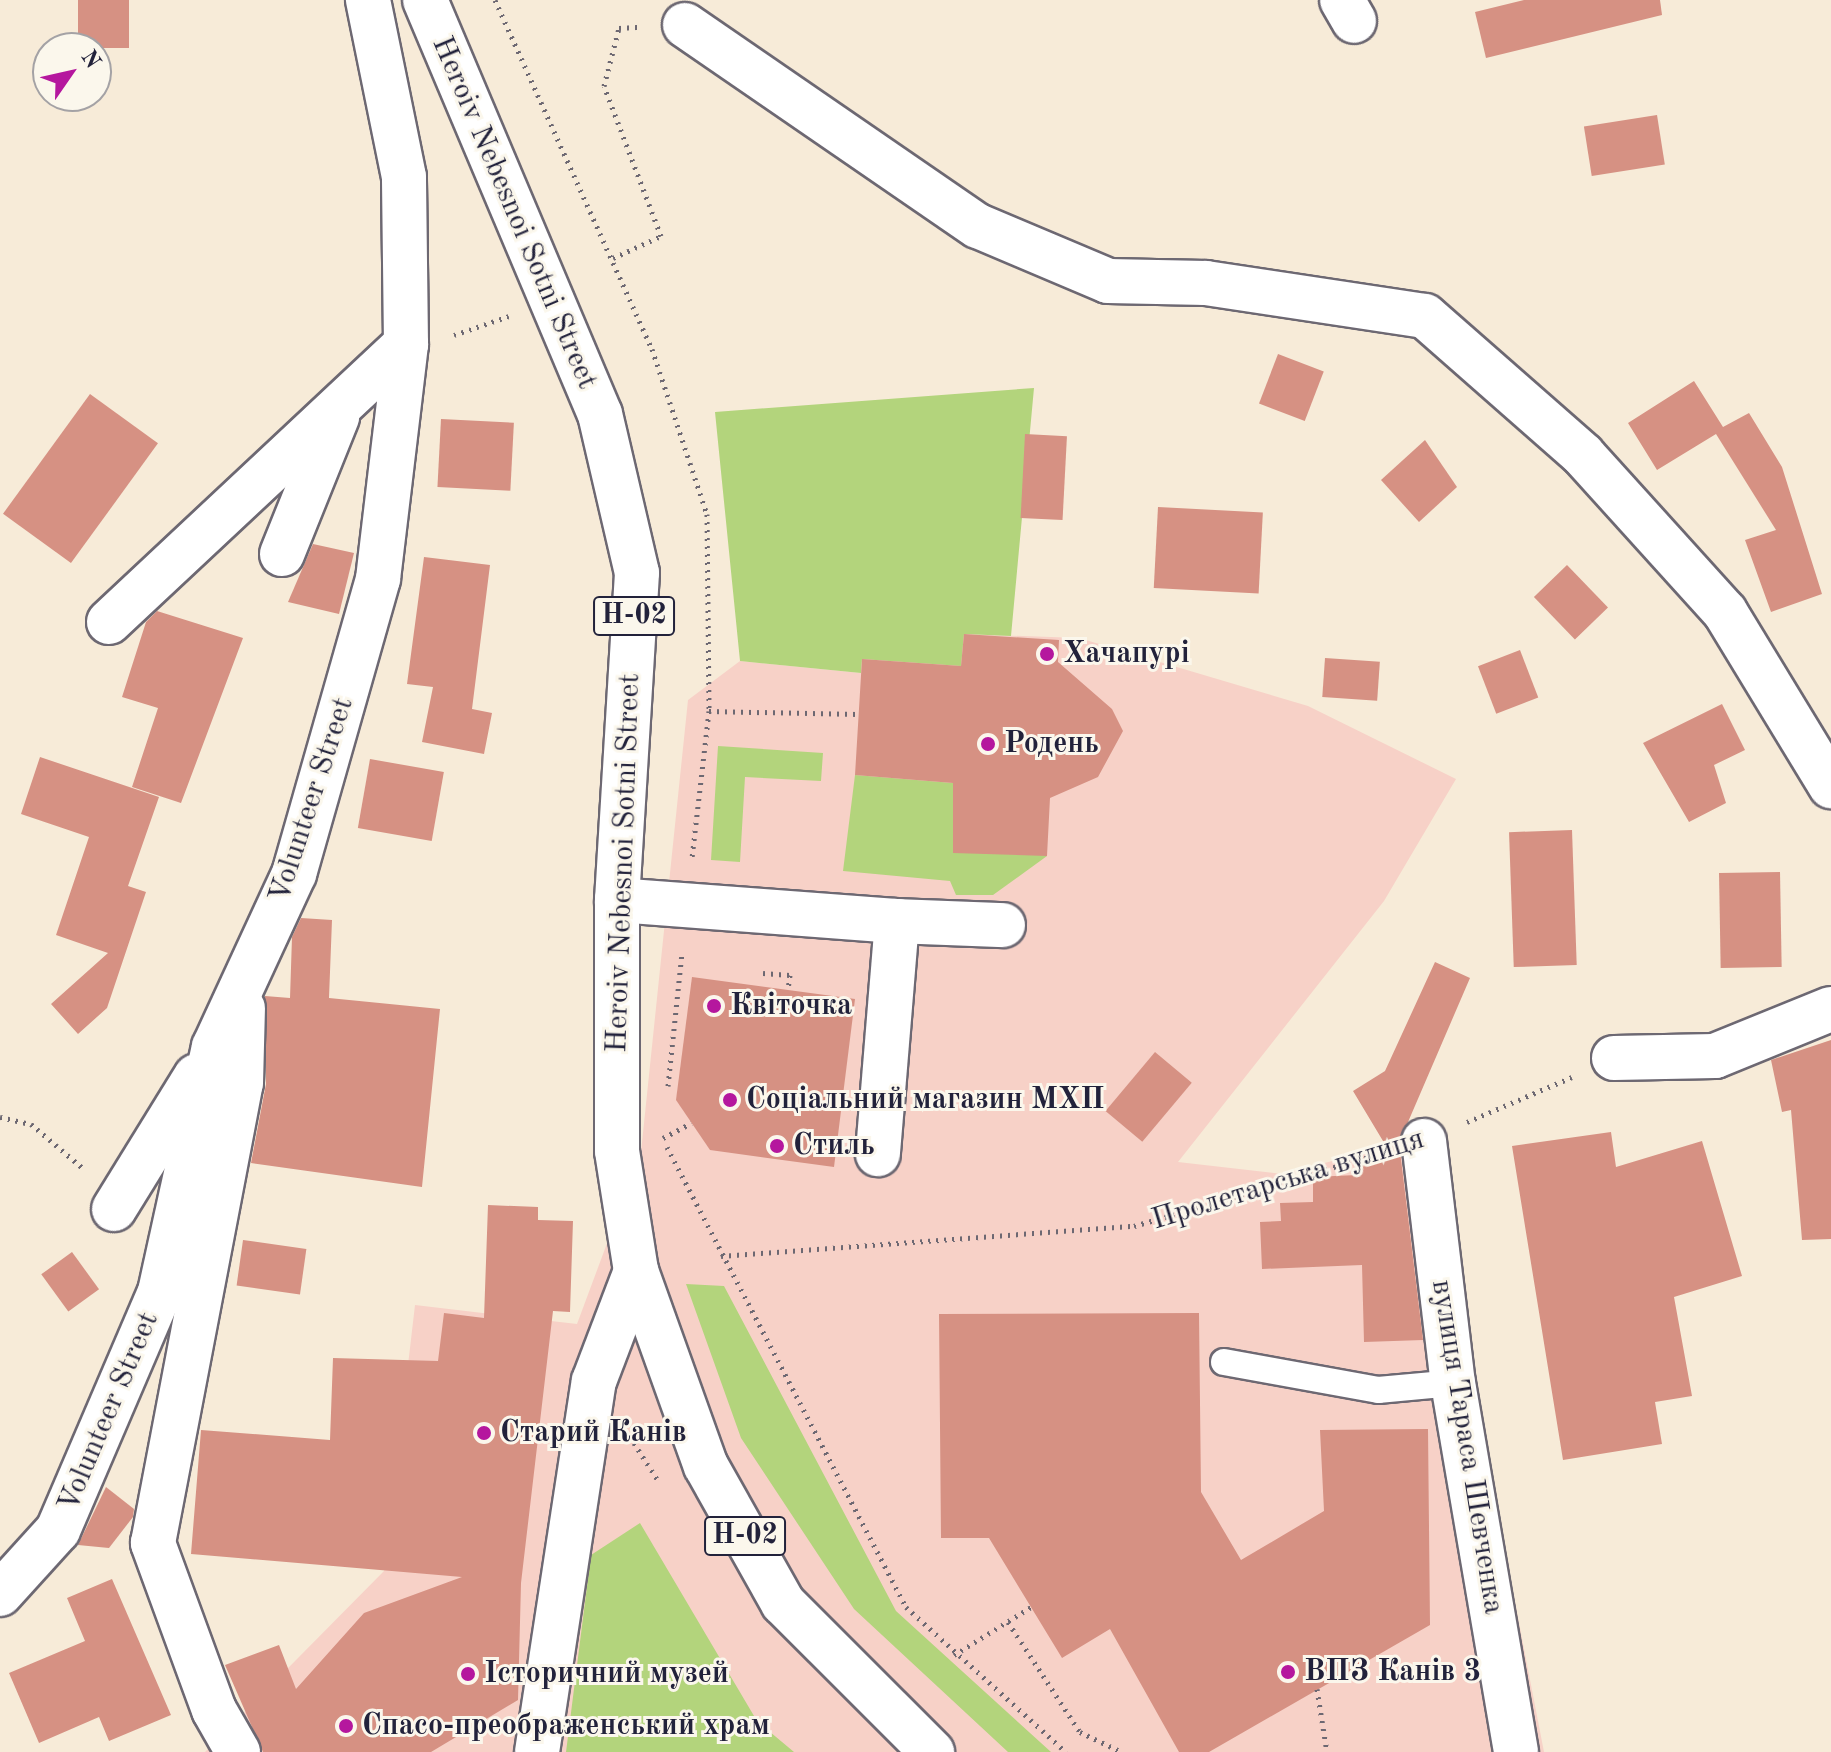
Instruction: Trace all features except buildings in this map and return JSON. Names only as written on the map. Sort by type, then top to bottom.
[{"type":"street","name":"Volunteer Street","points":[[0,1594],[58,1530],[160,1292],[214,1047],[294,874],[378,579],[405,348],[404,177],[368,0]]},
{"type":"street","name":"Heroiv Nebesnoi Sotni Street","points":[[425,0],[600,414],[637,573],[617,900],[617,1151],[636,1271],[594,1381],[537,1752]]},
{"type":"street","points":[[685,25],[978,226],[1108,281],[1206,283],[1425,316],[1583,455],[1725,612],[1831,786]]},
{"type":"street","points":[[109,622],[342,403],[405,348]]},
{"type":"street","points":[[282,554],[342,403]]},
{"type":"street","points":[[617,900],[897,921],[1003,925]]},
{"type":"street","points":[[878,1154],[897,921]]},
{"type":"street","points":[[238,1752],[214,1710],[153,1543],[241,1083],[244,983]]},
{"type":"street","points":[[1614,1058],[1715,1056],[1831,1009]]},
{"type":"street","points":[[114,1209],[214,1047]]},
{"type":"street","name":"вулиця Тараса Шевченка","points":[[1424,1141],[1453,1383],[1516,1752]]},
{"type":"street","name":"Н-02","points":[[636,1271],[706,1466],[783,1603],[932,1752]]},
{"type":"lane","points":[[1224,1362],[1378,1390],[1453,1383]]},
{"type":"path","points":[[613,258],[661,236],[604,86],[619,28],[685,25]]},
{"type":"path","points":[[405,348],[512,315]]},
{"type":"path","points":[[709,711],[858,714]]},
{"type":"path","points":[[763,973],[790,975],[788,990]]},
{"type":"path","name":"Пролетарська вулиця","points":[[721,1256],[1134,1226],[1424,1141],[1614,1058]]},
{"type":"path","points":[[0,1117],[31,1124],[87,1172],[114,1209]]},
{"type":"path","points":[[663,1139],[691,1123]]},
{"type":"path","points":[[954,1655],[1031,1607]]},
{"type":"path","points":[[1008,1622],[1080,1732],[1122,1752]]},
{"type":"path","points":[[1317,1689],[1327,1752]]},
{"type":"shaded area","points":[[964,634],[1079,638],[1308,706],[1456,779],[1384,901],[1178,1162],[1282,1174],[1425,1137],[1544,1752],[205,1752],[384,1571],[415,1305],[577,1324],[641,1152],[688,700],[740,661],[861,673],[862,659]]},
{"type":"green space","points":[[1034,388],[1011,636],[964,634],[961,666],[862,659],[861,673],[740,661],[715,412]]},
{"type":"green space","points":[[718,746],[823,753],[821,781],[745,777],[740,862],[711,860]]},
{"type":"green space","points":[[855,775],[953,783],[1047,856],[993,895],[956,895],[950,881],[843,871]]},
{"type":"green space","points":[[686,1284],[724,1286],[896,1611],[1051,1752],[1008,1752],[854,1609],[741,1438]]},
{"type":"green space","points":[[640,1523],[757,1721],[794,1752],[566,1752],[591,1555]]},
{"type":"place","name":"Хачапурі","points":[[1047,654]]},
{"type":"place","name":"Родень","points":[[988,744]]},
{"type":"place","name":"Квіточка","points":[[714,1006]]},
{"type":"place","name":"Соціальний магазин МХП","points":[[730,1100]]},
{"type":"place","name":"Стиль","points":[[777,1146]]},
{"type":"place","name":"Старий Канів","points":[[484,1433]]},
{"type":"place","name":"ВПЗ Канів 3","points":[[1288,1672]]},
{"type":"place","name":"Історичний музей","points":[[468,1674]]},
{"type":"place","name":"Спасо-преображенський храм","points":[[346,1726]]}]
